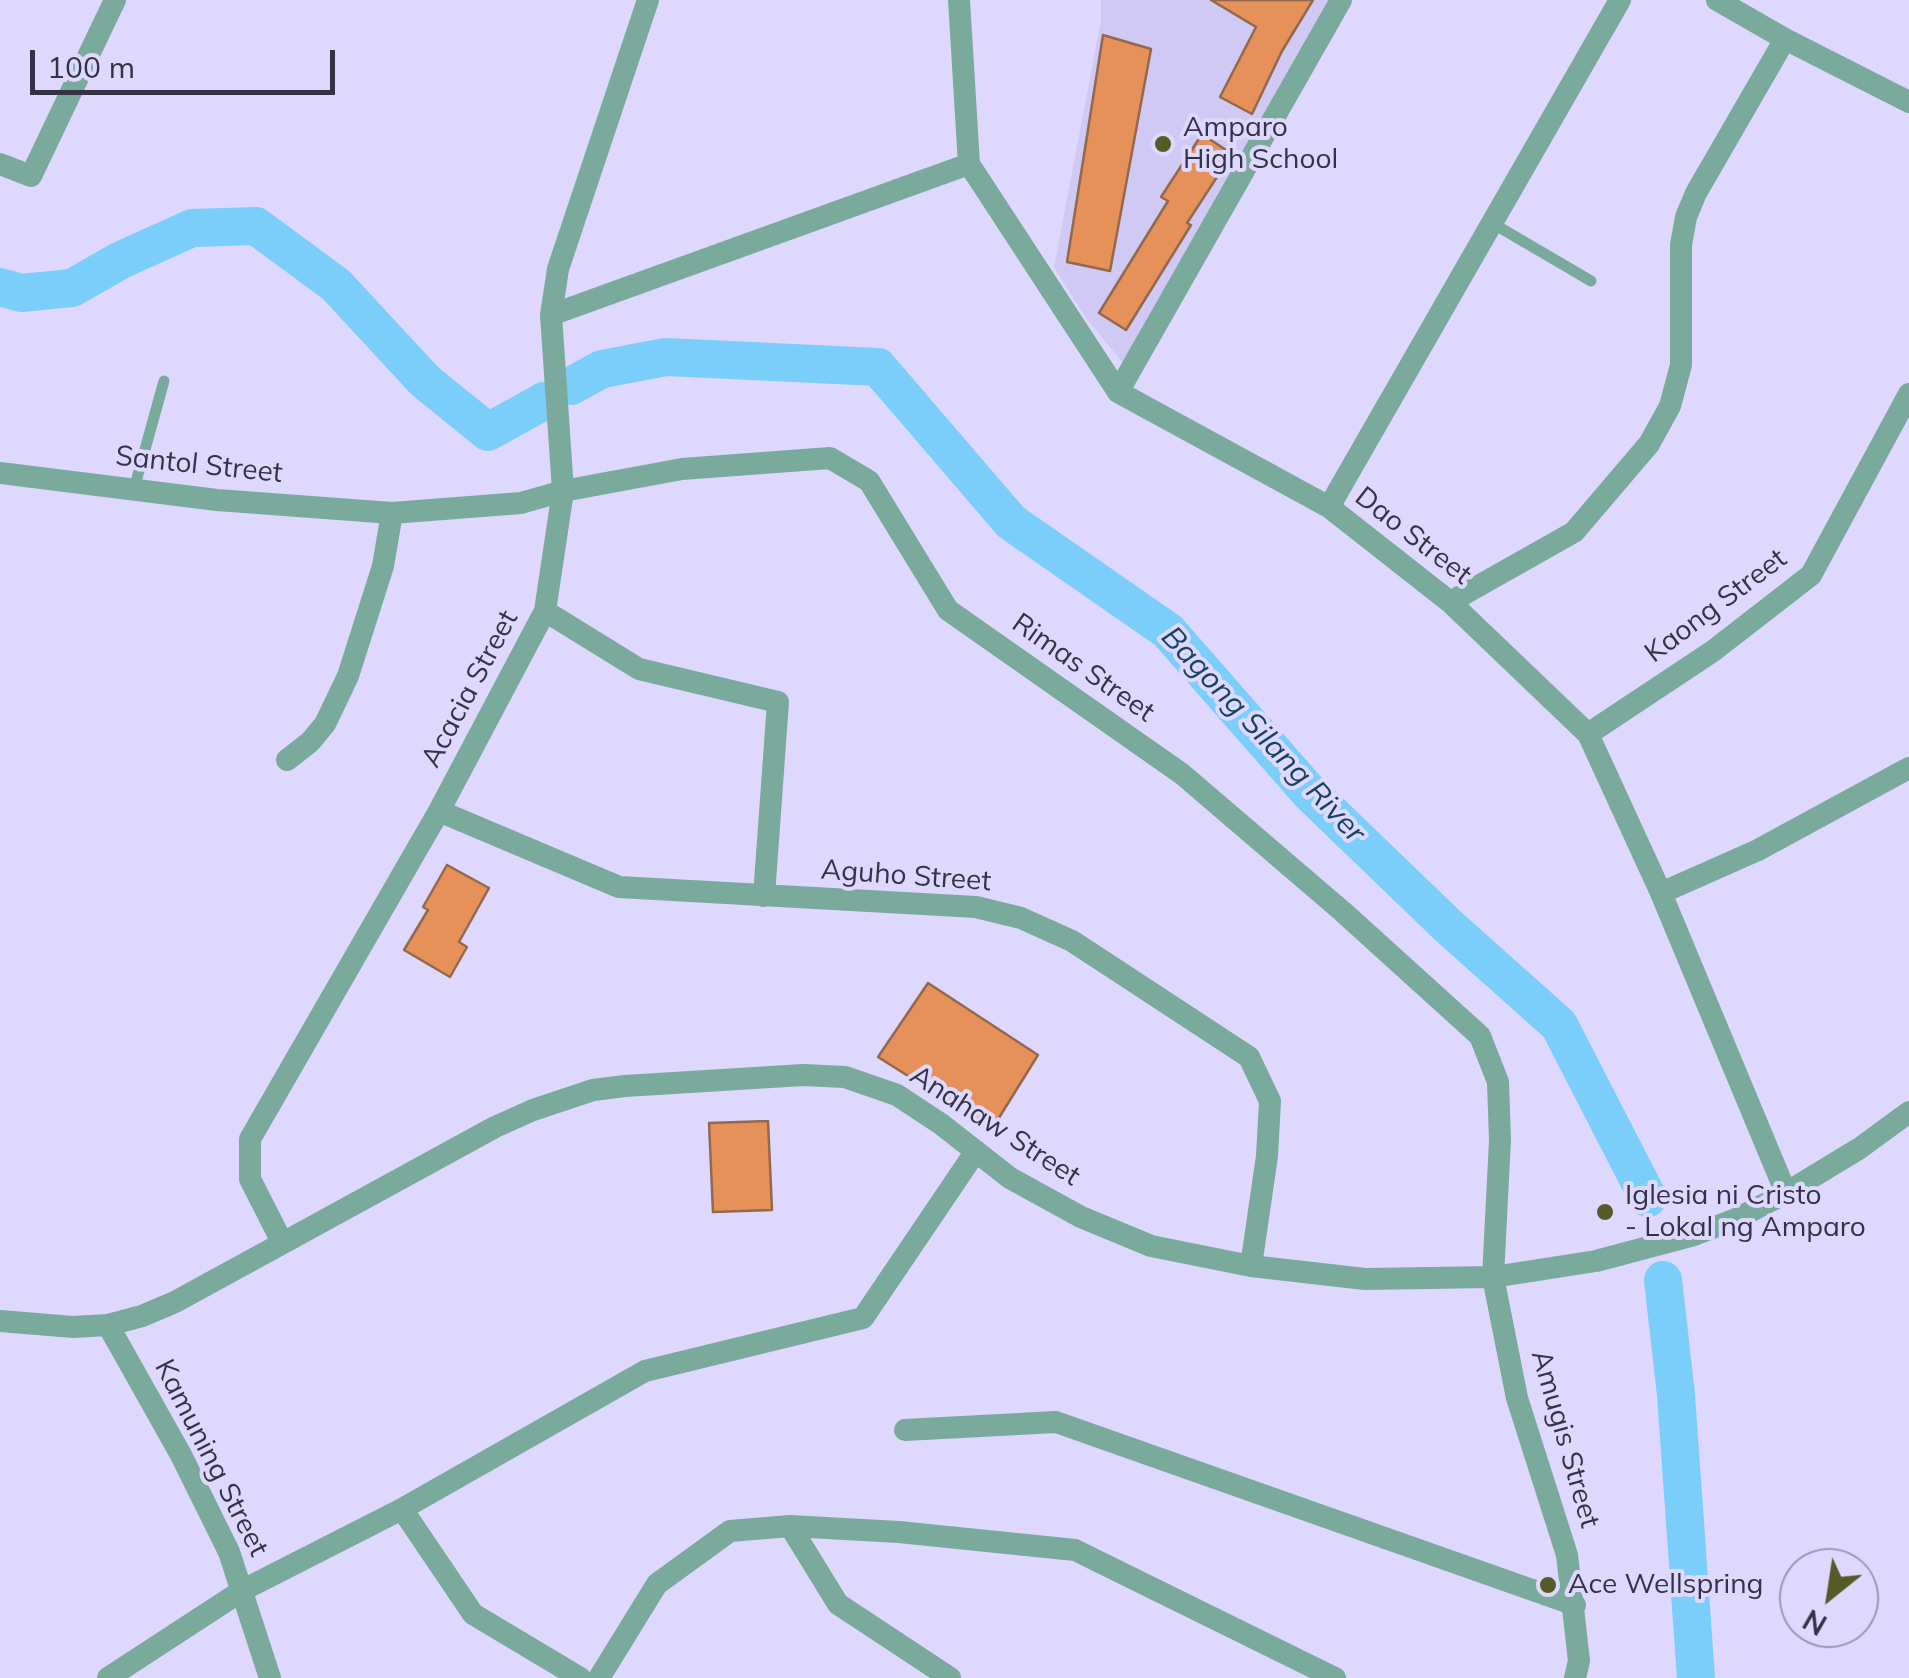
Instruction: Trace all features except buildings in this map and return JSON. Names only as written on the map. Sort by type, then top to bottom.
[{"type":"street","points":[[0,164],[31,176],[115,0]]},
{"type":"street","name":"Acacia Street","points":[[282,1242],[250,1180],[250,1139],[439,811],[545,611],[563,491],[551,314],[558,269],[648,0]]},
{"type":"street","name":"Dao Street","points":[[959,0],[969,164],[1118,392],[1329,508],[1450,602],[1588,734],[1661,893],[1786,1193]]},
{"type":"street","points":[[1118,392],[1341,0]]},
{"type":"street","points":[[1329,508],[1620,0]]},
{"type":"street","points":[[1717,0],[1909,102]]},
{"type":"street","points":[[1450,602],[1574,532],[1649,444],[1670,406],[1681,366],[1681,245],[1686,218],[1696,193],[1785,39]]},
{"type":"street","points":[[551,314],[969,164]]},
{"type":"street","name":"Kaong Street","points":[[1588,734],[1714,652],[1811,574],[1901,429],[1909,394]]},
{"type":"street","name":"Rimas Street","points":[[392,514],[521,503],[563,491],[682,469],[830,458],[869,481],[948,610],[1182,774],[1480,1036],[1498,1082],[1500,1140],[1493,1277]]},
{"type":"street","name":"Santol Street","points":[[0,472],[217,500],[392,514]]},
{"type":"street","points":[[287,760],[325,724],[348,676],[384,566],[392,514]]},
{"type":"street","points":[[545,611],[639,668],[778,702],[764,896]]},
{"type":"street","points":[[1661,893],[1758,850],[1909,768]]},
{"type":"street","name":"Aguho Street","points":[[439,811],[619,888],[976,907],[1021,918],[1072,941],[1249,1057],[1270,1100],[1267,1156],[1250,1266]]},
{"type":"street","name":"Anahaw Street","points":[[0,1321],[25,1326],[108,1325],[142,1316],[175,1302],[495,1127],[593,1090],[803,1075],[846,1077],[897,1095],[1010,1178],[1081,1217],[1151,1246],[1250,1266],[1365,1279],[1493,1277],[1596,1261],[1694,1234],[1736,1219],[1786,1193],[1860,1148],[1909,1112]]},
{"type":"street","points":[[108,1678],[243,1590],[402,1509],[646,1371],[862,1318],[976,1151]]},
{"type":"street","name":"Amugis Street","points":[[1493,1277],[1517,1398],[1567,1555],[1578,1661],[1575,1678]]},
{"type":"street","name":"Kamuning Street","points":[[108,1325],[209,1508],[243,1590],[270,1678]]},
{"type":"street","points":[[905,1430],[1056,1422],[1574,1605]]},
{"type":"street","points":[[402,1509],[474,1614],[580,1678]]},
{"type":"street","points":[[599,1678],[656,1584],[730,1531],[790,1526],[899,1532],[1075,1550],[1335,1678]]},
{"type":"street","points":[[790,1526],[838,1604],[950,1678]]},
{"type":"lane","points":[[1492,223],[1591,281]]},
{"type":"lane","points":[[134,489],[164,381]]},
{"type":"shaded area","name":"Amparo High School","points":[[1101,0],[1331,0],[1123,363],[1086,318],[1054,267],[1101,20]]},
{"type":"waterway","name":"Bagong Silang River","points":[[0,287],[21,293],[72,288],[121,260],[192,228],[256,226],[336,285],[425,381],[488,432],[544,401]]},
{"type":"waterway","name":"Bagong Silang River","points":[[571,386],[602,369],[666,357],[878,367],[1011,522],[1168,631],[1309,792],[1447,925],[1559,1025],[1648,1198]]},
{"type":"waterway","name":"Bagong Silang River","points":[[1663,1280],[1676,1395],[1696,1678]]},
{"type":"place","name":"Amparo High School","points":[[1163,144]]},
{"type":"place","name":"Iglesia ni Cristo - Lokal ng Amparo","points":[[1605,1212]]},
{"type":"place","name":"Ace Wellspring","points":[[1548,1585]]}]
